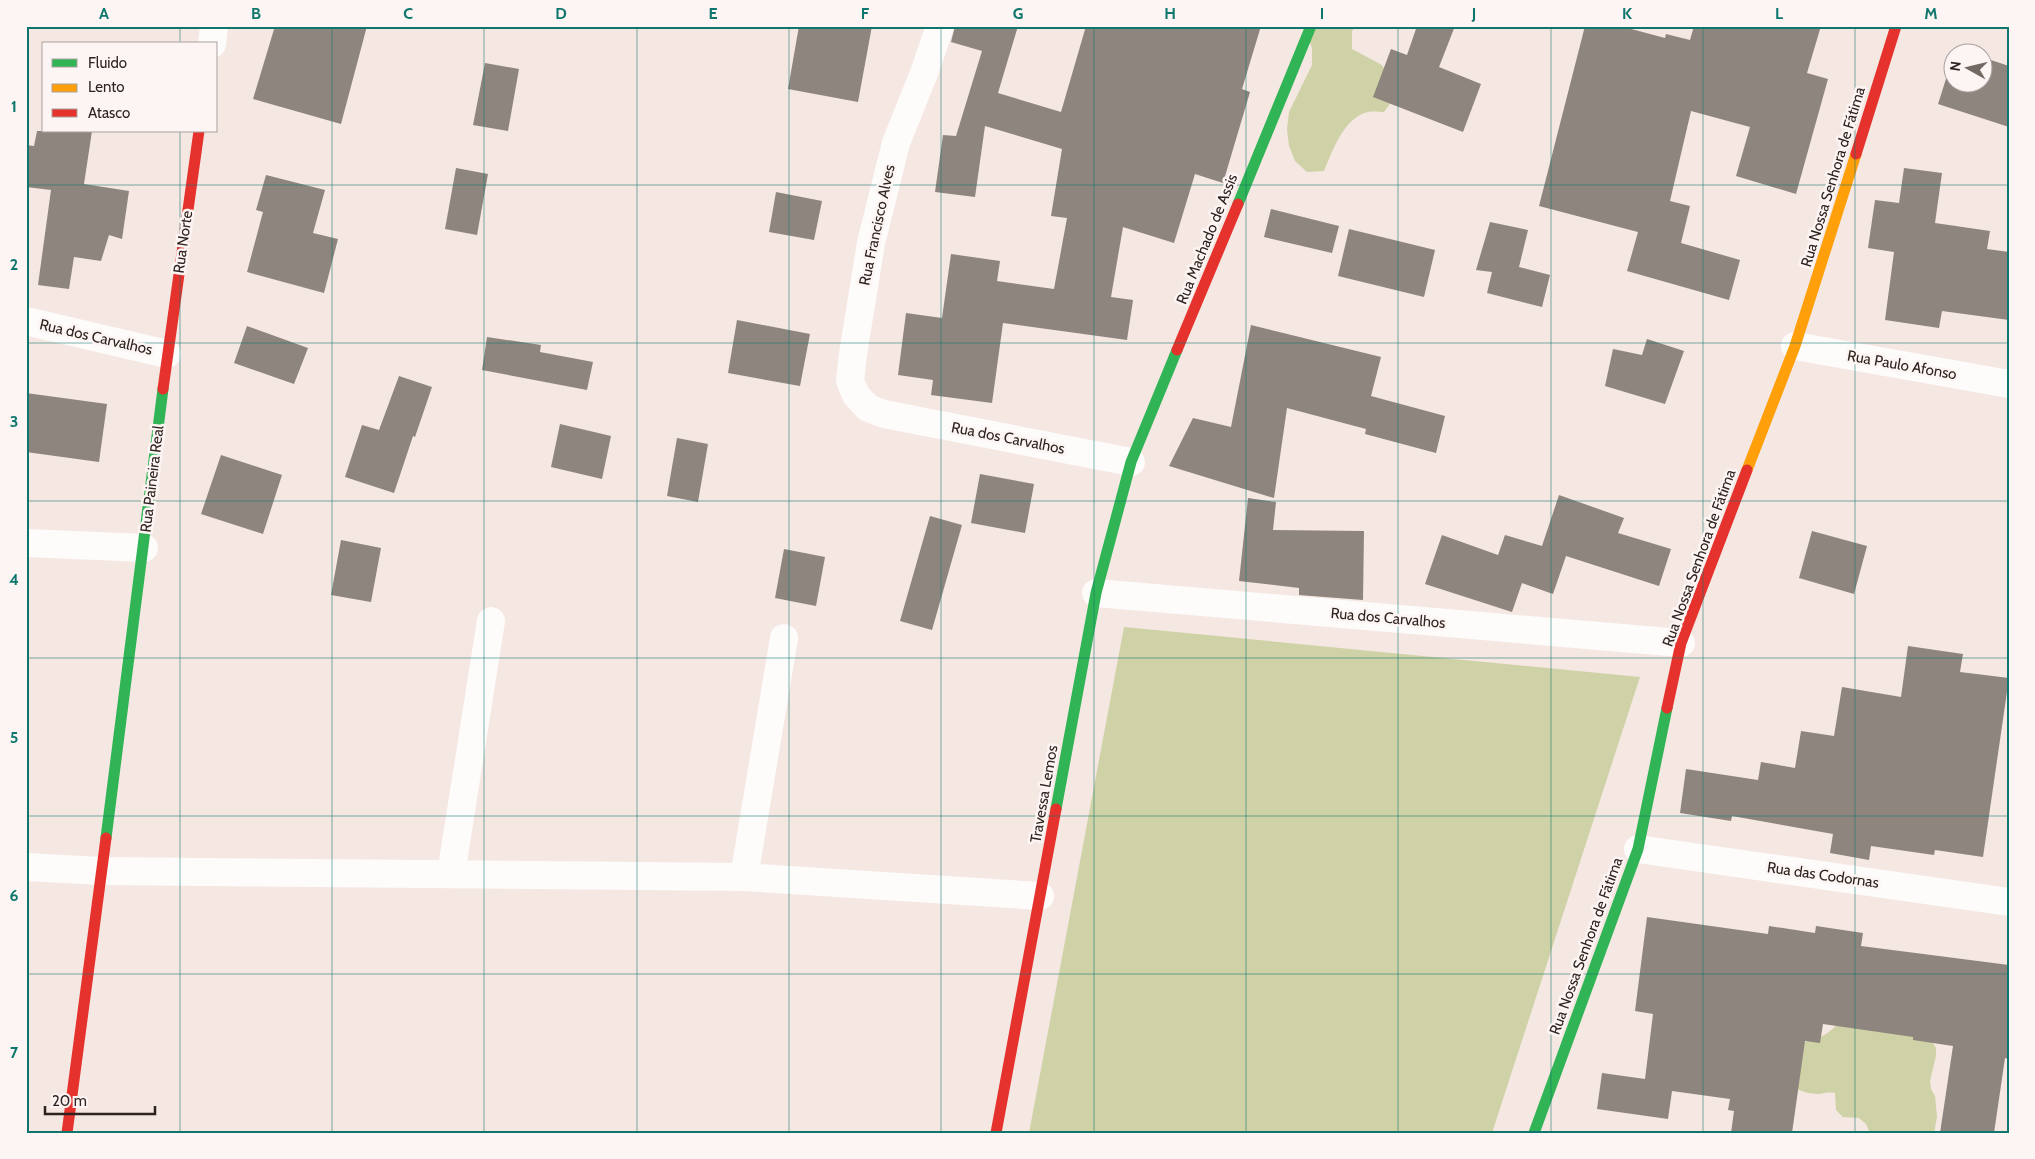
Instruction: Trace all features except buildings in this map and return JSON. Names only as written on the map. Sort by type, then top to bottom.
[{"type":"street","points":[[212,42],[214,26]]},
{"type":"street","name":"Rua Francisco Alves","points":[[884,414],[868,408],[856,395],[850,381],[853,354],[871,243],[896,143],[924,73],[940,26]]},
{"type":"street","name":"Rua Machado de Assis","points":[[1131,462],[1311,26]]},
{"type":"street","name":"Rua Nossa Senhora de Fátima","points":[[1534,1133],[1638,849],[1681,643],[1795,346],[1896,26]]},
{"type":"street","name":"Rua Norte","points":[[166,354],[199,132]]},
{"type":"street","name":"Rua dos Carvalhos","points":[[26,321],[166,354]]},
{"type":"street","name":"Rua Paulo Afonso","points":[[1795,346],[2009,384]]},
{"type":"street","name":"Rua Paineira Real","points":[[26,543],[144,548],[166,354]]},
{"type":"street","name":"Rua dos Carvalhos","points":[[884,414],[1131,462]]},
{"type":"street","name":"Travessa Lemos","points":[[996,1133],[1096,593],[1131,462]]},
{"type":"street","points":[[66,1133],[144,548]]},
{"type":"street","name":"Rua dos Carvalhos","points":[[1096,593],[1681,643]]},
{"type":"street","points":[[451,874],[491,621]]},
{"type":"street","points":[[744,877],[784,638]]},
{"type":"street","name":"Rua das Codornas","points":[[1638,849],[2009,902]]},
{"type":"street","points":[[26,867],[101,871],[744,877],[1040,896]]},
{"type":"green space","points":[[1304,26],[1356,26],[1352,31],[1352,49],[1382,65],[1390,81],[1394,98],[1384,112],[1368,112],[1352,121],[1340,136],[1324,171],[1307,172],[1295,161],[1289,146],[1287,129],[1289,112],[1312,65],[1312,48]]},
{"type":"green space","points":[[1124,627],[1640,677],[1492,1133],[1390,1133],[1384,1131],[1383,1133],[1029,1133]]},
{"type":"green space","points":[[1837,1024],[1927,1034],[1936,1048],[1930,1081],[1931,1089],[1935,1096],[1937,1117],[1934,1133],[1870,1133],[1866,1124],[1859,1118],[1843,1117],[1836,1110],[1835,1093],[1819,1094],[1794,1088],[1797,1044],[1824,1035]]},
{"type":"traffic: fast","points":[[1238,204],[1311,26]]},
{"type":"traffic: fast","points":[[1056,809],[1096,593],[1131,462],[1177,350]]},
{"type":"traffic: fast","points":[[106,838],[163,389]]},
{"type":"traffic: fast","points":[[1534,1133],[1638,849],[1667,708]]},
{"type":"traffic: slow","points":[[1747,470],[1795,346],[1856,154]]},
{"type":"traffic: jam","points":[[1856,154],[1896,26]]},
{"type":"traffic: jam","points":[[163,389],[199,132]]},
{"type":"traffic: jam","points":[[1177,350],[1238,204]]},
{"type":"traffic: jam","points":[[1667,708],[1681,643],[1747,470]]},
{"type":"traffic: jam","points":[[996,1133],[1056,809]]},
{"type":"traffic: jam","points":[[67,1133],[106,838]]}]
